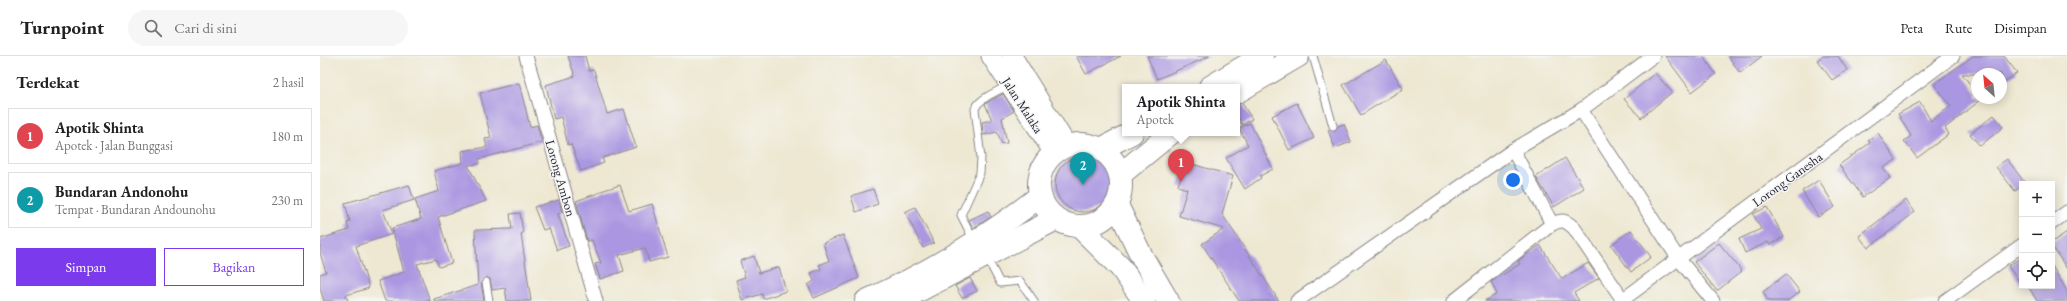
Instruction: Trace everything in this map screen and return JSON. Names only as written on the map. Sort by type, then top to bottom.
[{"type":"highway","points":[[1215,84],[1262,56]]},
{"type":"highway","points":[[1240,90],[1298,56]]},
{"type":"highway","points":[[1101,149],[1126,136]]},
{"type":"highway","points":[[1121,174],[1167,136]]},
{"type":"highway","points":[[1085,143],[1101,149],[1113,159],[1121,174],[1122,184],[1117,205],[1107,217],[1094,224],[1079,226],[1067,224],[1056,218],[1046,209],[1040,196],[1039,184],[1041,172],[1046,162],[1061,149],[1085,143]]},
{"type":"highway","points":[[899,301],[925,296],[981,250],[1011,219],[1040,196]]},
{"type":"highway","points":[[1117,205],[1141,255],[1168,301]]},
{"type":"highway","points":[[866,301],[1056,218]]},
{"type":"highway","points":[[1079,226],[1121,268],[1144,301]]},
{"type":"street","name":"Lorong Ambon","points":[[526,56],[596,301]]},
{"type":"street","name":"Jalan Malaka","points":[[991,56],[1009,85],[1061,149]]},
{"type":"street","name":"Jalan Malaka","points":[[1012,56],[1061,149]]},
{"type":"street","points":[[1297,301],[1513,150],[1581,110],[1653,56]]},
{"type":"street","name":"Lorong Ganesha","points":[[1622,300],[1953,56]]},
{"type":"street","points":[[1581,110],[1678,258],[1713,301]]},
{"type":"street","points":[[1513,150],[1552,224]]},
{"type":"street","points":[[2055,221],[2067,212]]},
{"type":"street","points":[[1454,301],[1552,224],[1561,220],[1566,220],[1574,228],[1622,300]]},
{"type":"street","points":[[1945,301],[2019,247]]},
{"type":"lane","points":[[1313,56],[1333,126]]},
{"type":"lane","points":[[1009,85],[976,105],[975,109],[981,158],[980,173],[961,215],[1000,283],[1020,281],[1034,301]]},
{"type":"lane","points":[[486,282],[489,301]]},
{"type":"building","points":[[568,56],[585,56],[589,71],[594,70],[607,114],[624,109],[636,147],[602,158],[604,163],[581,171],[571,144],[568,145],[561,117],[554,119],[546,85],[575,76]]},
{"type":"building","points":[[1076,56],[1121,56],[1086,74]]},
{"type":"building","points":[[1147,56],[1210,56],[1157,79]]},
{"type":"building","points":[[1665,56],[1703,56],[1716,74],[1692,92]]},
{"type":"building","points":[[1728,56],[1762,56],[1740,73]]},
{"type":"building","points":[[1823,56],[1838,56],[1847,70],[1832,80],[1817,60]]},
{"type":"building","points":[[1973,56],[2004,56],[2017,73],[2007,80],[2007,68],[1971,68],[1971,74],[1962,74],[1971,85],[1971,104],[1976,104],[1945,128],[1949,134],[1917,158],[1904,141],[1911,136],[1898,114],[1920,102],[1931,121],[1951,106],[1934,84]]},
{"type":"building","points":[[1386,60],[1403,89],[1361,115],[1343,85]]},
{"type":"building","points":[[1655,73],[1672,92],[1641,118],[1624,99]]},
{"type":"building","points":[[519,83],[530,127],[537,125],[542,142],[479,159],[479,164],[468,165],[486,201],[438,217],[452,263],[439,267],[436,259],[417,264],[430,301],[385,301],[378,281],[404,272],[392,228],[421,219],[415,199],[439,191],[434,171],[463,163],[462,151],[487,147],[485,139],[491,138],[480,93]]},
{"type":"building","points":[[1003,94],[1014,111],[1002,118],[1007,143],[1002,144],[997,132],[983,135],[982,122],[992,120],[985,104]]},
{"type":"building","points":[[1240,103],[1242,103],[1252,119],[1242,125],[1240,121]]},
{"type":"building","points":[[1297,103],[1314,138],[1289,150],[1272,116]]},
{"type":"building","points":[[1994,115],[2003,127],[1980,146],[1970,134]]},
{"type":"building","points":[[1250,123],[1273,169],[1260,176],[1261,178],[1245,189],[1226,158],[1248,145],[1240,128]]},
{"type":"building","points":[[1344,124],[1351,142],[1335,148],[1328,130],[1335,131],[1338,126]]},
{"type":"building","points":[[1878,133],[1896,160],[1883,168],[1890,178],[1863,197],[1839,165],[1870,143],[1868,140]]},
{"type":"building","points":[[1083,156],[1098,161],[1106,169],[1111,184],[1106,199],[1098,207],[1083,212],[1068,207],[1060,199],[1055,184],[1060,169],[1068,161]]},
{"type":"building","points":[[1565,158],[1584,188],[1554,207],[1536,177]]},
{"type":"building","points":[[2007,159],[2024,181],[2019,181],[2019,188],[2015,191],[1996,167]]},
{"type":"building","points":[[1185,162],[1233,176],[1222,214],[1279,301],[1239,301],[1202,244],[1224,229],[1179,216],[1187,189],[1178,186]]},
{"type":"building","points":[[1819,180],[1835,207],[1818,217],[1802,191]]},
{"type":"building","points":[[409,185],[414,200],[383,210],[392,234],[356,246],[369,288],[346,295],[348,301],[324,301],[320,288],[320,274],[326,272],[320,253],[320,239],[349,230],[347,223],[350,222],[345,203]]},
{"type":"building","points":[[620,185],[629,211],[652,204],[668,257],[649,262],[645,248],[619,255],[624,271],[600,279],[595,264],[601,263],[592,240],[587,241],[576,201]]},
{"type":"building","points":[[873,189],[878,204],[856,212],[851,196]]},
{"type":"building","points":[[559,200],[562,212],[558,214],[569,246],[557,250],[549,228],[543,230],[534,207]]},
{"type":"building","points":[[1906,200],[1915,212],[1868,248],[1859,236]]},
{"type":"building","points":[[915,207],[934,243],[923,248],[905,212]]},
{"type":"building","points":[[1767,207],[1784,237],[1770,245],[1768,242],[1745,253],[1739,239],[1761,229],[1753,214]]},
{"type":"building","points":[[988,211],[991,217],[973,228],[969,220]]},
{"type":"building","points":[[520,213],[523,233],[521,234],[531,301],[507,301],[505,288],[492,290],[490,279],[486,277],[481,282],[484,301],[434,301],[434,299],[478,285],[475,230],[512,229],[510,214]]},
{"type":"building","points":[[1631,230],[1651,257],[1631,272],[1611,245]]},
{"type":"building","points":[[2067,232],[2067,269],[2055,251],[2055,240]]},
{"type":"building","points":[[843,235],[859,278],[814,298],[808,285],[814,281],[811,273],[821,269],[819,265],[829,261],[823,243]]},
{"type":"building","points":[[1719,243],[1742,271],[1717,291],[1694,262]]},
{"type":"building","points":[[1540,245],[1562,279],[1588,263],[1599,278],[1574,293],[1579,301],[1485,301],[1497,294],[1491,282],[1520,264],[1518,261]]},
{"type":"building","points":[[754,256],[759,273],[779,267],[786,291],[763,299],[762,294],[742,300],[736,280],[745,277],[740,261]]},
{"type":"building","points":[[2019,259],[2019,282],[2008,266]]},
{"type":"building","points":[[2055,271],[2067,291],[2067,301],[2037,301],[2030,289],[2055,289]]},
{"type":"building","points":[[1786,274],[1800,292],[1787,301],[1768,301],[1763,292]]},
{"type":"building","points":[[970,278],[977,291],[962,298],[955,286]]},
{"type":"place","name":"Apotik Shinta","points":[[1181,182]]},
{"type":"place","name":"Bundaran Andonohu","points":[[1083,185]]}]
